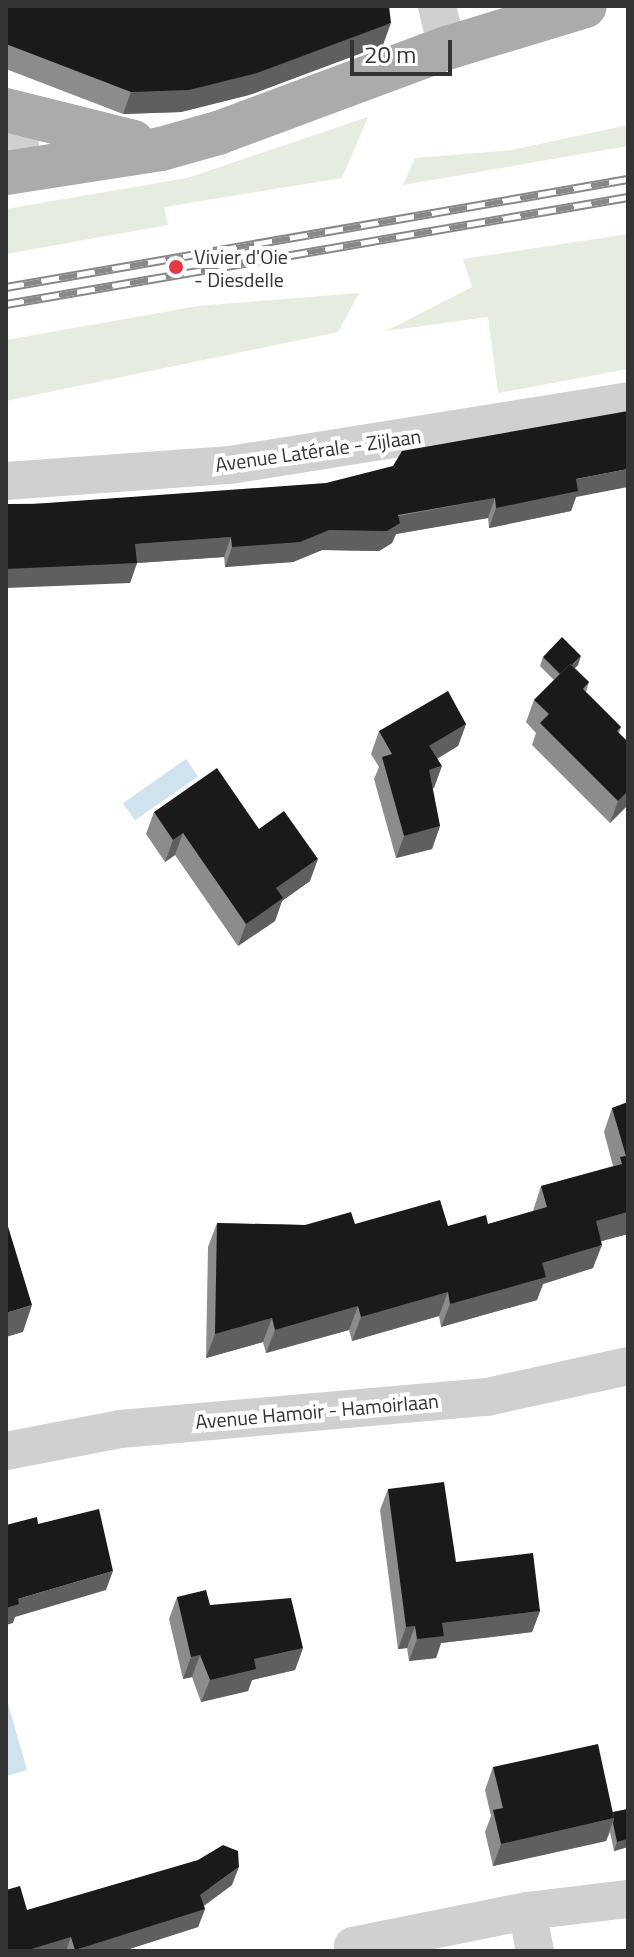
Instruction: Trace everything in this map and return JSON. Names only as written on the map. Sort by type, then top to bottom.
[{"type":"main road","points":[[7,173],[196,139],[447,48],[585,6]]},
{"type":"main road","points":[[8,111],[132,142],[196,139]]},
{"type":"street","points":[[437,6],[447,48]]},
{"type":"street","points":[[7,173],[20,148],[19,129],[8,111]]},
{"type":"street","name":"Avenue Latérale - Zijlaan","points":[[6,481],[242,463],[628,401]]},
{"type":"street","name":"Avenue Hamoir - Hamoirlaan","points":[[6,1451],[120,1429],[487,1397],[628,1366]]},
{"type":"street","points":[[348,1949],[527,1911],[628,1899]]},
{"type":"street","points":[[527,1911],[535,1951]]},
{"type":"shaded area","points":[[368,117],[342,178],[164,207],[168,225],[6,254],[6,209],[187,178]]},
{"type":"shaded area","points":[[628,125],[628,146],[403,185],[415,158],[512,150]]},
{"type":"shaded area","points":[[628,234],[628,369],[498,393],[488,317],[386,331],[472,287],[463,259]]},
{"type":"shaded area","points":[[359,293],[338,332],[6,401],[6,340],[198,306]]},
{"type":"water","points":[[186,759],[198,776],[135,820],[123,803]]},
{"type":"water","points":[[6,1696],[27,1770],[6,1776]]},
{"type":"building","points":[[6,6],[389,6],[391,23],[257,73],[189,90],[131,92],[6,44]]},
{"type":"building","points":[[628,411],[628,469],[576,479],[578,491],[496,508],[495,498],[398,515],[400,523],[387,531],[329,530],[300,542],[232,547],[231,537],[135,544],[137,563],[6,569],[6,504],[326,483],[393,466],[402,451]]},
{"type":"building","points":[[562,637],[581,656],[560,674],[543,657]]},
{"type":"building","points":[[570,664],[589,682],[583,689],[621,727],[617,731],[628,742],[628,791],[618,801],[540,723],[549,714],[534,700]]},
{"type":"building","points":[[448,691],[466,724],[429,746],[442,766],[429,770],[440,826],[404,836],[382,757],[392,754],[379,731]]},
{"type":"building","points":[[217,768],[259,829],[284,811],[318,859],[276,888],[283,898],[246,924],[183,833],[173,840],[154,812]]},
{"type":"building","points":[[628,1102],[628,1212],[596,1221],[602,1245],[542,1263],[546,1277],[450,1304],[448,1292],[361,1317],[358,1306],[275,1330],[272,1318],[215,1334],[217,1223],[305,1225],[351,1212],[355,1224],[440,1200],[448,1226],[486,1215],[488,1224],[547,1207],[541,1186],[622,1164],[620,1157],[626,1156],[612,1108]]},
{"type":"building","points":[[6,1220],[32,1305],[6,1313]]},
{"type":"building","points":[[444,1482],[456,1562],[533,1553],[540,1611],[442,1623],[444,1636],[417,1639],[415,1626],[406,1627],[388,1489]]},
{"type":"building","points":[[99,1509],[113,1571],[18,1599],[19,1604],[6,1608],[6,1525],[37,1517],[38,1524]]},
{"type":"building","points":[[206,1590],[210,1605],[291,1598],[303,1648],[254,1659],[256,1669],[210,1680],[200,1655],[191,1657],[177,1597]]},
{"type":"building","points":[[598,1744],[614,1818],[501,1844],[493,1810],[503,1808],[493,1767]]},
{"type":"building","points":[[628,1809],[628,1839],[617,1842],[613,1812]]},
{"type":"building","points":[[223,1845],[238,1851],[239,1867],[200,1895],[205,1909],[75,1950],[71,1937],[25,1951],[6,1951],[6,1890],[20,1886],[27,1910],[198,1860]]},
{"type":"railway","points":[[6,287],[628,179]]},
{"type":"railway","points":[[6,304],[628,197]]},
{"type":"place","name":"Vivier d'Oie - Diesdelle","points":[[176,267]]}]
